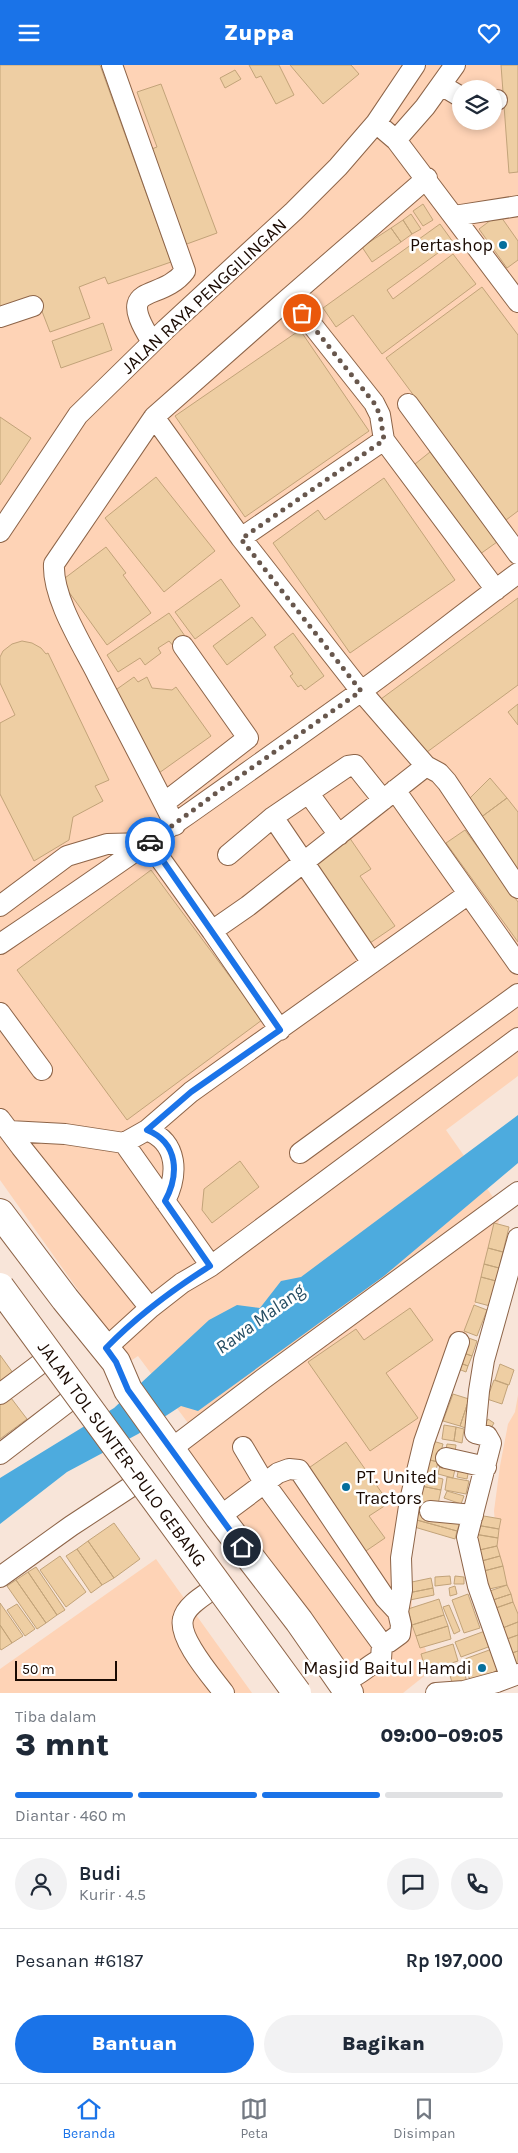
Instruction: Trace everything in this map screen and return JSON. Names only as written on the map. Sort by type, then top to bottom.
[{"type":"highway","points":[[0,1213],[65,1299],[111,1355],[128,1390],[166,1443],[223,1514],[299,1621],[342,1686]]},
{"type":"highway","name":"JALAN TOL SUNTER–PULO GEBANG","points":[[0,1227],[342,1686]]},
{"type":"highway","points":[[0,1235],[24,1261]]},
{"type":"highway","points":[[0,1286],[80,1405],[126,1464],[216,1587],[289,1693]]},
{"type":"highway","name":"JALAN TOL SUNTER–PULO GEBANG","points":[[0,1286],[297,1693]]},
{"type":"street","points":[[112,65],[185,271],[180,278],[141,297],[136,307],[138,317],[152,343]]},
{"type":"street","name":"JALAN RAYA PENGGILINGAN","points":[[0,532],[78,415],[338,167],[376,123],[415,65]]},
{"type":"street","points":[[396,140],[426,107],[455,65]]},
{"type":"street","points":[[441,85],[452,92]]},
{"type":"street","points":[[376,123],[396,140],[427,178],[518,302]]},
{"type":"street","points":[[176,825],[58,595],[53,576],[54,564],[154,417],[427,178]]},
{"type":"street","points":[[454,216],[518,207]]},
{"type":"street","points":[[290,297],[374,403],[380,415],[384,440],[496,590]]},
{"type":"street","points":[[0,317],[33,306]]},
{"type":"street","points":[[408,403],[518,554]]},
{"type":"street","points":[[154,417],[241,539],[361,691],[426,766],[439,773],[447,782],[518,887]]},
{"type":"street","points":[[241,539],[384,440]]},
{"type":"street","points":[[0,944],[176,825],[219,791],[361,691],[518,573]]},
{"type":"street","points":[[164,803],[248,738],[183,645]]},
{"type":"street","points":[[228,855],[273,817],[344,768],[355,765],[389,795],[468,895],[518,964]]},
{"type":"street","points":[[212,931],[303,863],[426,766]]},
{"type":"street","points":[[309,793],[338,835]]},
{"type":"street","points":[[273,817],[372,963]]},
{"type":"street","points":[[0,906],[67,856],[107,844],[149,843]]},
{"type":"street","points":[[149,843],[280,1030]]},
{"type":"street","points":[[4,1125],[124,1143],[147,1130],[191,1092],[468,895]]},
{"type":"street","points":[[300,1153],[518,994]]},
{"type":"street","points":[[0,1013],[42,1071]]},
{"type":"street","points":[[111,1355],[150,1308],[182,1283],[210,1266],[518,1038]]},
{"type":"street","points":[[4,1125],[150,1308]]},
{"type":"street","points":[[147,1130],[158,1135],[175,1165],[173,1186],[165,1201]]},
{"type":"street","points":[[124,1143],[210,1266]]},
{"type":"street","points":[[166,1443],[206,1423],[518,1192]]},
{"type":"street","points":[[436,1693],[464,1691],[514,1675],[476,1576],[467,1537],[491,1443],[487,1436],[475,1433],[484,1360],[518,1238]]},
{"type":"street","points":[[0,1303],[80,1405],[0,1454]]},
{"type":"street","points":[[382,1645],[400,1634],[401,1625],[398,1612],[402,1590],[402,1558],[410,1500],[424,1441],[459,1342]]},
{"type":"street","points":[[0,1394],[44,1361]]},
{"type":"street","points":[[243,1447],[265,1485],[382,1645],[381,1659],[371,1663],[363,1672],[342,1686]]},
{"type":"street","points":[[446,1458],[486,1467]]},
{"type":"street","points":[[0,1577],[71,1526],[126,1464]]},
{"type":"street","points":[[223,1514],[265,1485],[278,1473],[289,1469],[299,1470],[385,1598],[398,1612]]},
{"type":"street","points":[[430,1511],[473,1515]]},
{"type":"street","points":[[216,1587],[192,1605],[183,1619],[184,1633],[196,1655],[224,1693]]},
{"type":"shaded area","points":[[0,65],[518,65],[518,1076],[446,1130],[502,1210],[463,1347],[410,1510],[412,1613],[433,1669],[403,1693],[349,1693],[169,1437],[188,1423],[138,1356],[129,1362],[0,1180]]},
{"type":"shaded area","points":[[518,1395],[518,1621],[498,1556],[494,1511],[508,1424],[515,1412]]},
{"type":"shaded area","points":[[156,1559],[252,1693],[0,1693],[0,1669]]},
{"type":"water","name":"Rawa Malang","points":[[518,1115],[518,1163],[384,1276],[198,1411],[181,1406],[138,1434],[67,1472],[0,1524],[0,1478],[114,1408],[209,1320],[237,1305],[260,1308],[281,1281],[301,1277]]},
{"type":"building","points":[[0,65],[100,65],[171,262],[108,284],[105,277],[79,287],[90,318],[50,332],[38,301],[0,315]]},
{"type":"building","points":[[249,65],[279,65],[294,95],[276,104],[261,76],[256,78]]},
{"type":"building","points":[[290,65],[351,65],[359,74],[323,104]]},
{"type":"building","points":[[501,65],[518,65],[518,172],[509,173]]},
{"type":"building","points":[[235,70],[241,79],[225,88],[220,78]]},
{"type":"building","points":[[161,84],[217,233],[184,245],[149,150],[157,147],[137,92]]},
{"type":"building","points":[[423,204],[433,220],[423,226],[413,211]]},
{"type":"building","points":[[411,214],[421,229],[412,234],[403,220]]},
{"type":"building","points":[[499,214],[518,241],[518,260],[507,268],[479,229]]},
{"type":"building","points":[[403,220],[412,234],[401,242],[391,228]]},
{"type":"building","points":[[440,224],[453,242],[387,290],[393,299],[453,254],[476,284],[382,354],[353,315],[336,327],[323,308]]},
{"type":"building","points":[[391,228],[401,242],[372,262],[362,247]]},
{"type":"building","points":[[482,287],[518,335],[518,511],[506,520],[386,358]]},
{"type":"building","points":[[103,323],[112,350],[61,368],[52,341]]},
{"type":"building","points":[[300,330],[369,431],[245,517],[175,416]]},
{"type":"building","points":[[0,417],[31,438],[0,485]]},
{"type":"building","points":[[430,452],[497,542],[476,557],[410,468]]},
{"type":"building","points":[[156,477],[215,551],[164,592],[105,518]]},
{"type":"building","points":[[384,478],[455,580],[350,653],[273,543],[318,510],[325,520]]},
{"type":"building","points":[[106,547],[126,573],[123,575],[151,613],[107,645],[61,581]]},
{"type":"building","points":[[221,579],[240,606],[195,639],[175,612]]},
{"type":"building","points":[[518,598],[518,685],[423,755],[381,699]]},
{"type":"building","points":[[169,613],[187,639],[175,648],[169,641],[158,648],[161,653],[145,665],[140,658],[118,672],[107,655]]},
{"type":"building","points":[[252,617],[266,635],[227,665],[213,646]]},
{"type":"building","points":[[293,633],[324,676],[305,690],[301,685],[298,687],[290,676],[293,674],[274,647]]},
{"type":"building","points":[[22,641],[32,643],[41,648],[46,654],[48,653],[109,780],[95,786],[103,801],[73,817],[69,840],[34,861],[0,794],[0,723],[15,715],[0,683],[0,657],[3,651],[12,644]]},
{"type":"building","points":[[134,677],[138,682],[147,677],[152,688],[172,690],[176,687],[211,736],[159,773],[110,694]]},
{"type":"building","points":[[518,704],[518,725],[508,712]]},
{"type":"building","points":[[490,778],[507,798],[480,818],[466,802]]},
{"type":"building","points":[[507,798],[518,812],[518,870],[480,818]]},
{"type":"building","points":[[465,830],[518,902],[518,942],[446,843]]},
{"type":"building","points":[[349,837],[371,869],[360,876],[395,926],[370,943],[314,862]]},
{"type":"building","points":[[151,870],[262,1020],[127,1120],[17,970]]},
{"type":"building","points":[[240,1161],[259,1187],[212,1223],[202,1210],[204,1189]]},
{"type":"building","points":[[494,1223],[509,1227],[503,1252],[488,1248]]},
{"type":"building","points":[[488,1248],[503,1252],[499,1268],[484,1264]]},
{"type":"building","points":[[484,1264],[499,1268],[496,1281],[481,1277]]},
{"type":"building","points":[[481,1277],[496,1281],[490,1306],[475,1302]]},
{"type":"building","points":[[474,1305],[487,1310],[477,1336],[464,1331]]},
{"type":"building","points":[[410,1308],[433,1340],[386,1373],[418,1418],[370,1451],[308,1362],[356,1329],[364,1340]]},
{"type":"building","points":[[463,1336],[477,1341],[472,1356],[458,1351]]},
{"type":"building","points":[[458,1351],[472,1356],[468,1366],[455,1361]]},
{"type":"building","points":[[0,1355],[13,1373],[0,1381]]},
{"type":"building","points":[[455,1361],[468,1366],[466,1372],[453,1367]]},
{"type":"building","points":[[500,1364],[514,1370],[509,1385],[495,1380]]},
{"type":"building","points":[[494,1380],[508,1385],[502,1404],[487,1399]]},
{"type":"building","points":[[8,1394],[27,1419],[0,1439],[0,1401]]},
{"type":"building","points":[[453,1394],[469,1399],[460,1426],[443,1421]]},
{"type":"building","points":[[469,1399],[473,1431],[460,1426]]},
{"type":"building","points":[[488,1419],[494,1423],[487,1435],[481,1431]]},
{"type":"building","points":[[444,1425],[456,1427],[454,1441],[442,1439]]},
{"type":"building","points":[[456,1427],[464,1429],[462,1443],[454,1441]]},
{"type":"building","points":[[426,1439],[443,1444],[438,1462],[422,1458]]},
{"type":"building","name":"PT. United Tractors","points":[[346,1442],[389,1503],[369,1516],[385,1538],[360,1555],[303,1472]]},
{"type":"building","points":[[447,1444],[456,1445],[454,1458],[445,1456]]},
{"type":"building","points":[[422,1458],[438,1462],[435,1474],[418,1470]]},
{"type":"building","points":[[441,1461],[456,1465],[453,1478],[438,1474]]},
{"type":"building","points":[[459,1467],[469,1469],[467,1479],[457,1477]]},
{"type":"building","points":[[418,1473],[443,1479],[441,1490],[416,1485]]},
{"type":"building","points":[[447,1477],[469,1481],[466,1494],[445,1490]]},
{"type":"building","points":[[416,1485],[441,1490],[437,1509],[412,1503]]},
{"type":"building","points":[[447,1491],[464,1496],[461,1504],[444,1498]]},
{"type":"building","points":[[415,1509],[460,1522],[457,1531],[413,1519]]},
{"type":"building","points":[[478,1515],[501,1519],[499,1529],[476,1525]]},
{"type":"building","points":[[413,1519],[457,1531],[455,1539],[411,1526]]},
{"type":"building","points":[[114,1523],[140,1559],[114,1578],[88,1541]]},
{"type":"building","points":[[476,1525],[499,1529],[498,1538],[474,1534]]},
{"type":"building","points":[[474,1534],[498,1538],[497,1546],[475,1551]]},
{"type":"building","points":[[88,1541],[114,1578],[102,1585],[77,1549]]},
{"type":"building","points":[[497,1546],[500,1556],[478,1562],[475,1551]]},
{"type":"building","points":[[77,1549],[102,1585],[91,1593],[66,1556]]},
{"type":"building","points":[[60,1556],[86,1592],[66,1607],[40,1570]]},
{"type":"building","points":[[500,1556],[503,1566],[480,1572],[478,1562]]},
{"type":"building","points":[[503,1566],[507,1585],[485,1590],[480,1572]]},
{"type":"building","points":[[36,1567],[65,1610],[57,1615],[28,1572]]},
{"type":"building","points":[[28,1572],[57,1615],[46,1623],[16,1580]]},
{"type":"building","points":[[450,1576],[451,1584],[435,1586],[435,1577]]},
{"type":"building","points":[[455,1576],[464,1577],[464,1584],[454,1584]]},
{"type":"building","points":[[431,1578],[433,1588],[408,1593],[407,1583]]},
{"type":"building","points":[[16,1580],[46,1623],[37,1629],[7,1586]]},
{"type":"building","points":[[507,1585],[511,1594],[490,1601],[487,1592]]},
{"type":"building","points":[[455,1586],[457,1594],[450,1596],[449,1588]]},
{"type":"building","points":[[433,1588],[434,1595],[410,1600],[408,1593]]},
{"type":"building","points":[[468,1594],[480,1628],[464,1633],[452,1600]]},
{"type":"building","points":[[511,1594],[513,1602],[493,1609],[490,1601]]},
{"type":"building","points":[[439,1599],[444,1615],[412,1625],[408,1609]]},
{"type":"building","points":[[513,1602],[518,1614],[518,1622],[500,1629],[493,1609]]},
{"type":"building","points":[[0,1603],[23,1636],[12,1643],[0,1625]]},
{"type":"building","points":[[17,1604],[35,1629],[25,1636],[7,1610]]},
{"type":"building","points":[[449,1605],[460,1631],[454,1634],[443,1607]]},
{"type":"building","points":[[444,1615],[448,1626],[416,1636],[412,1625]]},
{"type":"building","points":[[518,1622],[518,1635],[504,1640],[500,1629]]},
{"type":"building","points":[[0,1625],[12,1643],[1,1650],[0,1648]]},
{"type":"building","points":[[448,1626],[451,1639],[420,1648],[416,1636]]},
{"type":"building","points":[[485,1631],[491,1646],[461,1657],[455,1642]]},
{"type":"building","points":[[518,1635],[518,1651],[509,1654],[504,1640]]},
{"type":"building","points":[[453,1644],[458,1661],[426,1671],[421,1654]]},
{"type":"building","name":"Masjid Baitul Hamdi","points":[[492,1649],[501,1676],[472,1685],[462,1660]]},
{"type":"building","points":[[518,1651],[518,1667],[509,1654]]},
{"type":"building","points":[[463,1668],[467,1682],[453,1686],[449,1672]]},
{"type":"way so far","points":[[150,842],[361,691],[241,539],[384,440],[380,415],[374,403],[302,313]]},
{"type":"place","name":"Pertashop","points":[[503,245]]},
{"type":"place","name":"PT. United Tractors","points":[[346,1487]]},
{"type":"place","name":"Masjid Baitul Hamdi","points":[[482,1668]]},
{"type":"route","points":[[150,842],[280,1030],[191,1092],[147,1130],[158,1135],[166,1145],[175,1165],[173,1186],[165,1201],[210,1266],[182,1283],[150,1308],[106,1348],[116,1362],[128,1390],[242,1547]]}]
